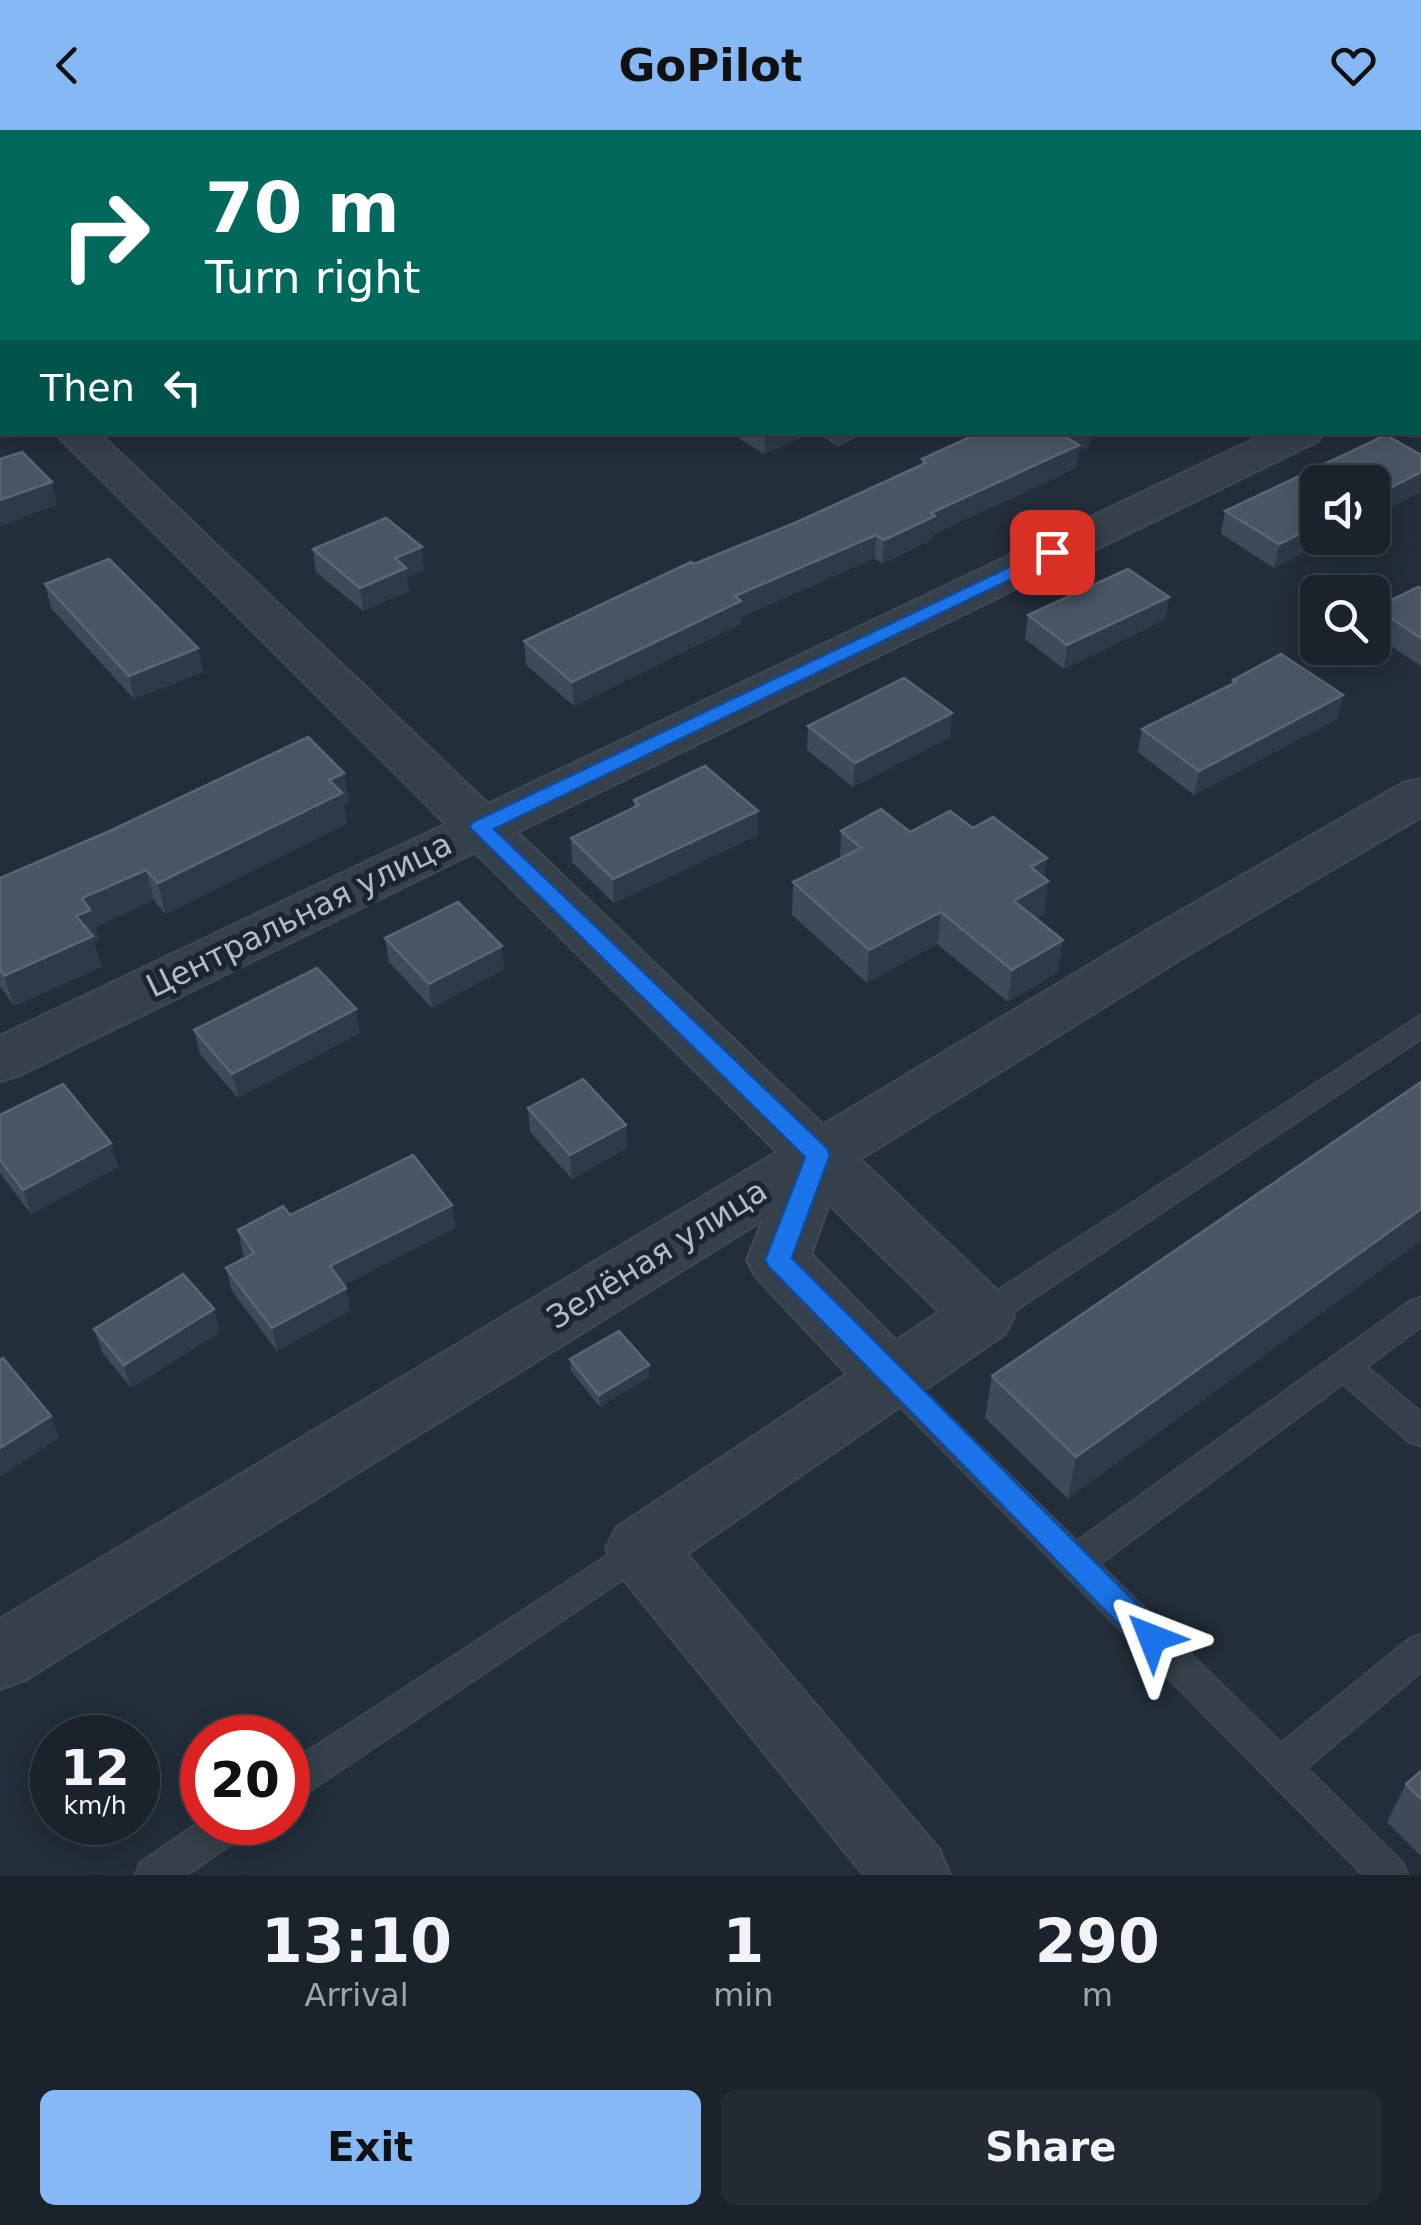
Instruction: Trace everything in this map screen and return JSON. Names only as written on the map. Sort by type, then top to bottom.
[{"type":"street","points":[[77,435],[983,1316],[640,1549],[912,1875]]},
{"type":"street","name":"Центральная улица","points":[[0,1060],[1296,435]]},
{"type":"street","name":"Зелёная улица","points":[[0,1657],[1170,941],[1421,795]]},
{"type":"street","points":[[818,1155],[778,1260],[892,1378]]},
{"type":"lane","points":[[983,1316],[1418,1031]]},
{"type":"lane","points":[[1075,1562],[1421,1310]]},
{"type":"lane","points":[[1344,1367],[1421,1432]]},
{"type":"lane","points":[[892,1378],[1389,1875]]},
{"type":"lane","points":[[310,1771],[640,1549]]},
{"type":"lane","points":[[1280,1766],[1421,1650]]},
{"type":"lane","points":[[154,1875],[198,1845]]},
{"type":"building","points":[[974,435],[1066,435],[1079,445],[931,513],[935,516],[884,540],[876,535],[735,596],[741,601],[572,682],[524,641],[691,562],[797,522],[926,463],[922,459]]},
{"type":"building","points":[[1386,435],[1421,455],[1421,472],[1390,488],[1390,465],[1322,465]]},
{"type":"building","points":[[22,452],[52,482],[0,500],[0,459]]},
{"type":"building","points":[[1300,476],[1300,534],[1279,544],[1225,511]]},
{"type":"building","points":[[386,518],[422,547],[395,558],[406,568],[360,588],[313,549]]},
{"type":"building","points":[[109,559],[198,648],[129,676],[45,584]]},
{"type":"building","points":[[1128,569],[1169,597],[1067,645],[1028,615]]},
{"type":"building","points":[[1421,588],[1421,638],[1390,618],[1390,601]]},
{"type":"building","points":[[1281,654],[1343,695],[1199,771],[1142,729],[1236,682],[1233,680]]},
{"type":"building","points":[[904,678],[952,713],[855,763],[808,726]]},
{"type":"building","points":[[308,737],[344,773],[329,780],[342,793],[158,883],[146,870],[82,898],[90,910],[76,916],[93,936],[4,976],[0,970],[0,878]]},
{"type":"building","points":[[705,766],[758,811],[613,879],[571,838],[639,805],[634,800]]},
{"type":"building","points":[[881,809],[910,832],[950,811],[973,828],[993,817],[1047,858],[1031,867],[1048,881],[1014,901],[1063,940],[1012,970],[941,912],[869,950],[793,882],[861,848],[841,831]]},
{"type":"building","points":[[458,902],[502,946],[429,984],[385,938]]},
{"type":"building","points":[[317,968],[356,1009],[232,1074],[194,1030]]},
{"type":"building","points":[[583,1079],[626,1125],[570,1155],[528,1108]]},
{"type":"building","points":[[1421,1082],[1421,1209],[1076,1457],[992,1376]]},
{"type":"building","points":[[63,1084],[111,1143],[23,1190],[0,1160],[0,1115]]},
{"type":"building","points":[[413,1155],[452,1205],[330,1266],[346,1288],[272,1328],[226,1268],[254,1253],[238,1230],[283,1206],[290,1215]]},
{"type":"building","points":[[183,1274],[214,1309],[124,1365],[94,1329]]},
{"type":"building","points":[[619,1331],[649,1365],[599,1395],[570,1359]]},
{"type":"building","points":[[3,1358],[51,1416],[0,1448],[0,1360]]},
{"type":"building","points":[[1421,1771],[1421,1799],[1406,1784]]},
{"type":"route","points":[[1052,552],[480,827],[818,1155],[778,1260],[1152,1638]]}]
